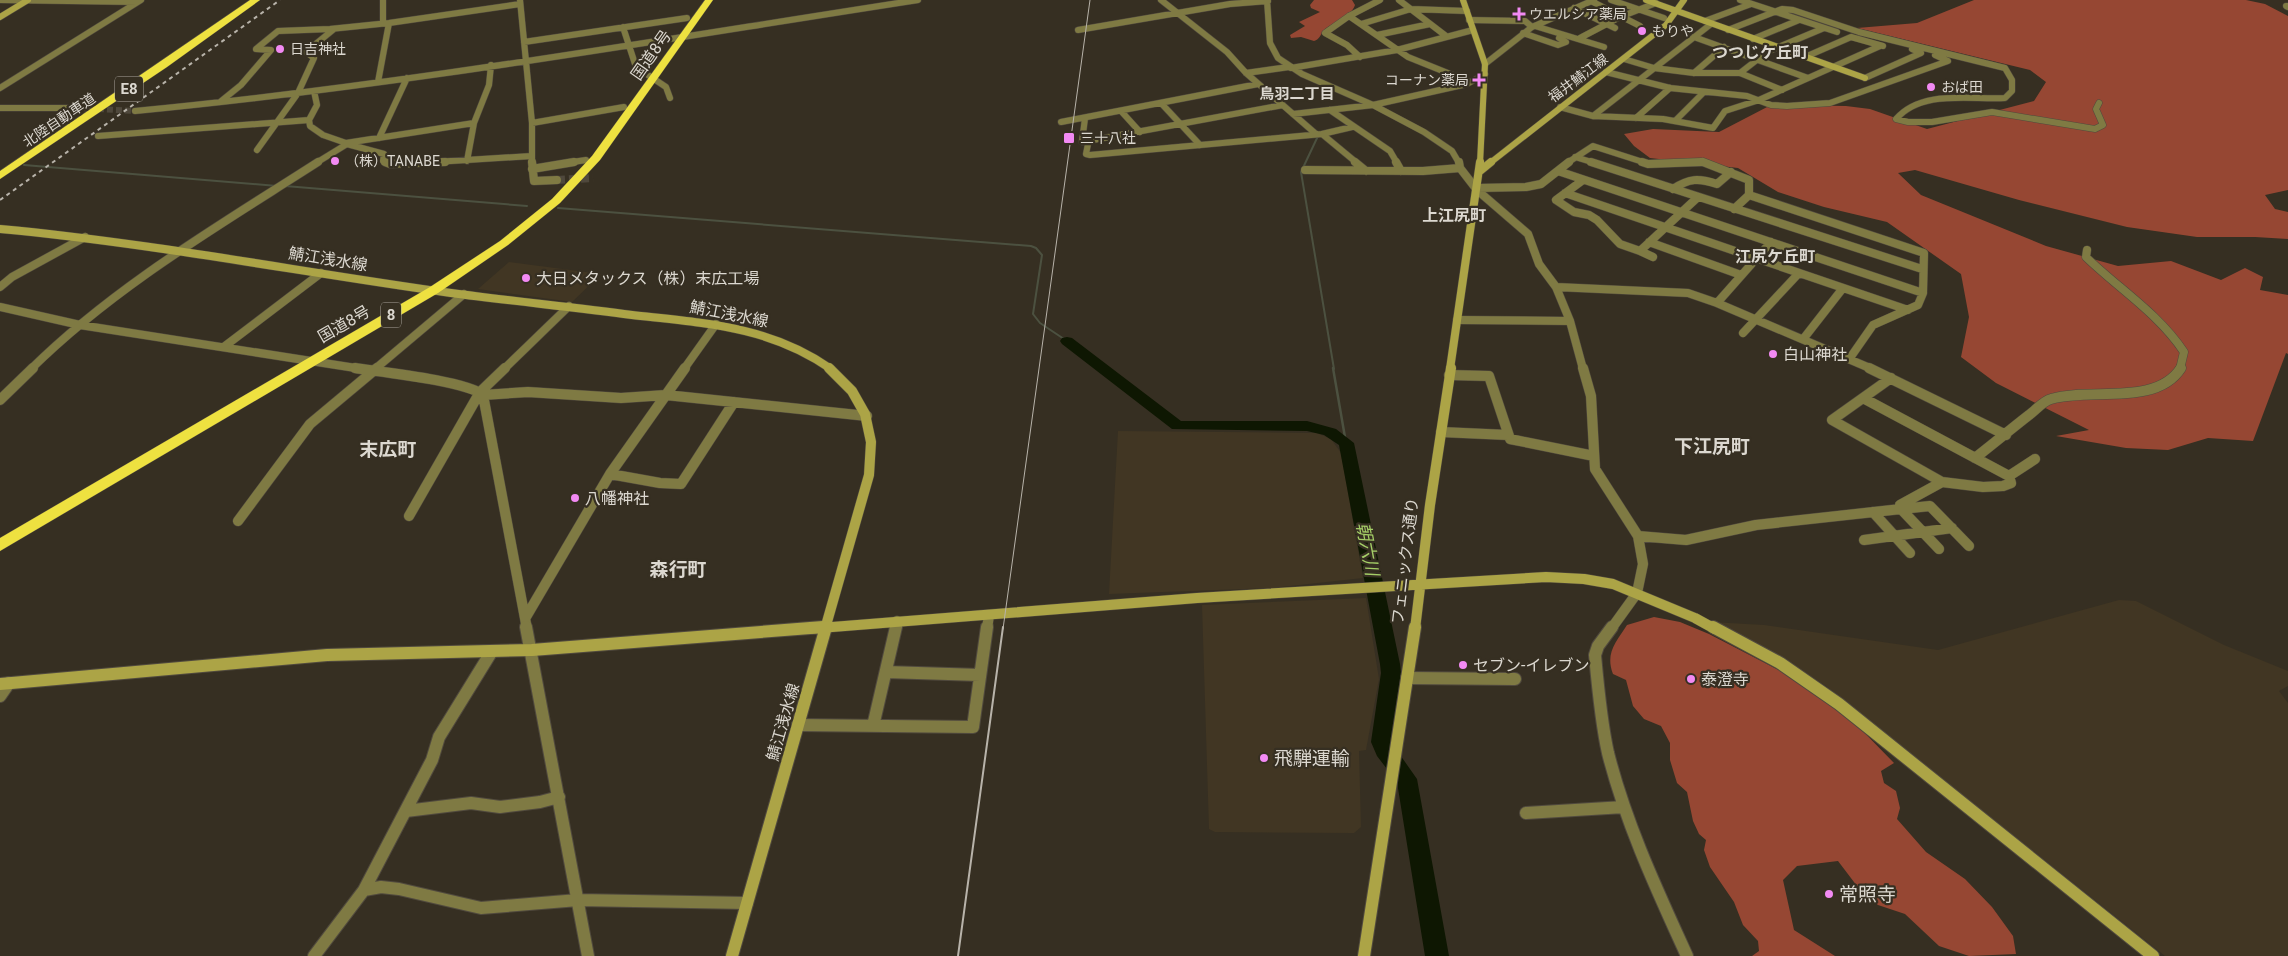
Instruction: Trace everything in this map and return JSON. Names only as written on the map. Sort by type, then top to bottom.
[{"type":"highway","name":"北陸自動車道","points":[[0,168],[247,0]]},
{"type":"highway","name":"北陸自動車道","points":[[0,176],[156,71],[256,0]]},
{"type":"highway","name":"国道8号","points":[[679,37],[687,18],[700,0]]},
{"type":"highway","name":"国道8号","points":[[0,545],[434,290],[504,243],[556,201],[596,158],[651,76],[709,0]]},
{"type":"highway","name":"国道8号","points":[[0,534],[300,359],[475,254],[524,218],[586,160],[624,106],[651,76]]},
{"type":"main road","name":"フェニックス通り","points":[[1364,956],[1421,583],[1469,230],[1480,171],[1485,64],[1463,0]]},
{"type":"main road","points":[[1646,0],[1865,78]]},
{"type":"main road","name":"福井鯖江線","points":[[1480,171],[1666,25],[1678,11],[1684,0]]},
{"type":"main road","points":[[0,18],[26,1]]},
{"type":"main road","name":"鯖江浅水線","points":[[0,229],[86,237],[181,250],[464,294],[716,324],[762,333],[810,354],[846,382],[866,416],[872,444],[872,460],[732,956]]},
{"type":"main road","points":[[5,684],[327,655],[532,650],[826,626],[1376,586],[1546,577],[1576,579],[1612,584],[1703,622],[1780,663],[1814,685],[2153,956]]},
{"type":"street","points":[[0,0],[139,1]]},
{"type":"street","points":[[378,82],[386,23],[383,0]]},
{"type":"street","points":[[135,110],[298,93],[407,78],[918,0]]},
{"type":"street","points":[[1161,0],[1227,52],[1246,73],[1283,106],[1366,171]]},
{"type":"street","points":[[1078,30],[1230,4],[1268,0],[1271,48],[1281,61],[1290,67],[1373,105],[1452,151],[1458,159],[1460,168],[1477,189],[1528,234],[1539,264],[1556,287],[1570,321],[1591,396],[1596,469],[1638,536],[1643,564],[1636,593],[1604,636],[1596,655],[1598,689],[1608,752],[1624,807],[1641,854],[1687,956]]},
{"type":"street","points":[[1360,57],[1347,45],[1325,34],[1349,16],[1380,0]]},
{"type":"street","points":[[1399,0],[1446,36]]},
{"type":"street","points":[[1485,64],[1533,26],[1592,0],[1640,26]]},
{"type":"street","points":[[1611,0],[1664,18]]},
{"type":"street","points":[[1740,0],[1880,46],[1936,51],[2005,68],[2013,80],[2014,88],[2005,98],[1945,99],[1914,104],[1902,109],[1896,119],[1908,123],[1922,123],[1975,112],[1992,112],[2095,129],[2103,125],[2096,109],[2099,103]]},
{"type":"street","points":[[0,88],[139,1]]},
{"type":"street","points":[[220,102],[241,85],[265,58],[271,50],[256,49],[278,31],[386,23],[520,2],[532,123],[532,169],[534,181],[557,180]]},
{"type":"street","points":[[1580,38],[1608,25],[1607,23],[1620,16],[1656,3]]},
{"type":"street","points":[[1593,116],[1694,37],[1708,22],[1751,4]]},
{"type":"street","points":[[1574,8],[1615,28]]},
{"type":"street","points":[[1728,30],[1782,8],[1917,48],[1921,53],[1865,78]]},
{"type":"street","points":[[1361,24],[1411,10],[1467,11]]},
{"type":"street","points":[[1349,16],[1408,57],[1470,82]]},
{"type":"street","points":[[524,42],[687,18]]},
{"type":"street","points":[[1469,20],[1525,21],[1533,26],[1580,38],[1604,47]]},
{"type":"street","points":[[1753,38],[1799,20]]},
{"type":"street","points":[[1377,35],[1430,24]]},
{"type":"street","points":[[257,150],[298,93],[314,58],[306,52],[335,28]]},
{"type":"street","points":[[623,28],[636,67],[666,87],[670,98]]},
{"type":"street","points":[[1606,72],[1670,88],[1699,83],[1740,74],[1756,59],[1824,28]]},
{"type":"street","points":[[1246,73],[1397,50],[1473,30]]},
{"type":"street","points":[[1523,33],[1558,46],[1566,42],[1558,38],[1566,34]]},
{"type":"street","points":[[1805,57],[1851,36]]},
{"type":"street","points":[[1694,37],[1808,78]]},
{"type":"street","points":[[1560,107],[1593,116],[1675,121],[1713,128],[1725,110],[1759,100],[1880,46]]},
{"type":"street","points":[[1675,121],[1724,47]]},
{"type":"street","points":[[1624,59],[1778,106],[1830,103],[1948,61],[1930,54],[1936,51]]},
{"type":"street","points":[[467,161],[474,122],[489,85],[491,65]]},
{"type":"street","points":[[1294,114],[1373,105],[1470,82],[1485,74]]},
{"type":"street","points":[[1740,74],[1782,90]]},
{"type":"street","points":[[379,138],[407,78]]},
{"type":"street","points":[[1061,122],[1258,84]]},
{"type":"street","points":[[1636,118],[1670,88]]},
{"type":"street","points":[[314,90],[317,106],[309,120],[310,126],[323,136],[367,151],[384,154],[383,162],[390,164],[467,161],[532,156]]},
{"type":"street","points":[[1161,103],[1200,144]]},
{"type":"street","points":[[532,123],[624,106]]},
{"type":"street","points":[[1086,141],[1088,144],[1086,154],[1090,155],[1152,138],[1181,124],[1283,106]]},
{"type":"street","points":[[0,108],[80,108]]},
{"type":"street","points":[[1330,110],[1352,127],[1362,130],[1390,151],[1402,170]]},
{"type":"street","points":[[1121,111],[1152,138]]},
{"type":"street","points":[[1085,118],[1082,142],[1152,138],[1200,144],[1319,134],[1352,127]]},
{"type":"street","points":[[98,136],[309,120]]},
{"type":"street","points":[[0,400],[17,382],[80,325],[181,250],[347,144],[474,122]]},
{"type":"street","points":[[1477,189],[1541,184],[1574,157],[1593,146],[1648,164],[1696,161],[1749,180],[1749,195],[1734,209]]},
{"type":"street","points":[[1574,157],[1922,270]]},
{"type":"street","points":[[532,169],[586,160]]},
{"type":"street","points":[[1305,170],[1366,171],[1460,168]]},
{"type":"street","points":[[1558,171],[1923,293]]},
{"type":"street","points":[[1673,189],[1686,179],[1700,178],[1718,184],[1731,172]]},
{"type":"street","points":[[1583,180],[1556,200],[1574,212],[1589,215],[1597,220],[1620,244],[1653,257]]},
{"type":"street","points":[[1565,193],[1908,310]]},
{"type":"street","points":[[1749,195],[1917,249],[1924,253],[1922,270],[1923,293],[1918,305],[1873,325],[1850,358]]},
{"type":"street","points":[[1640,251],[1698,197]]},
{"type":"street","points":[[0,287],[12,277],[86,237]]},
{"type":"street","points":[[1649,242],[1741,275]]},
{"type":"street","points":[[1717,302],[1771,242]]},
{"type":"street","points":[[1975,458],[2051,399],[2129,394],[2150,390],[2164,385],[2181,368],[2185,360],[2184,352],[2179,343],[2148,310],[2096,268],[2086,257],[2087,250]]},
{"type":"street","points":[[225,346],[321,273]]},
{"type":"street","points":[[1743,333],[1800,273]]},
{"type":"street","points":[[1556,287],[1688,293],[1717,302],[1850,358],[2006,435]]},
{"type":"street","points":[[1804,338],[1843,288]]},
{"type":"street","points":[[238,521],[310,424],[464,294]]},
{"type":"street","points":[[409,516],[482,394],[570,306]]},
{"type":"street","points":[[0,307],[80,325],[225,346],[469,387],[482,394],[498,392],[638,398],[666,395],[866,416]]},
{"type":"street","points":[[1457,320],[1570,321]]},
{"type":"street","points":[[526,617],[610,474],[716,324]]},
{"type":"street","points":[[1449,375],[1489,376],[1510,439],[1594,456]]},
{"type":"street","points":[[1863,398],[2010,476],[2012,483],[2003,486],[1982,487],[1942,482],[1832,420],[1891,378]]},
{"type":"street","points":[[482,394],[526,617],[588,956]]},
{"type":"street","points":[[610,474],[660,483],[681,484],[734,402]]},
{"type":"street","points":[[1441,432],[1508,435]]},
{"type":"street","points":[[2010,476],[2035,459]]},
{"type":"street","points":[[1901,509],[1900,505],[1942,482]]},
{"type":"street","points":[[1638,536],[1686,540],[1756,525],[1930,506],[1969,546]]},
{"type":"street","points":[[1901,509],[1939,550]]},
{"type":"street","points":[[1873,512],[1910,553]]},
{"type":"street","points":[[1864,540],[1952,528]]},
{"type":"street","points":[[798,725],[973,727],[989,615]]},
{"type":"street","points":[[873,726],[897,621]]},
{"type":"street","points":[[314,956],[364,890],[432,760],[439,737],[492,651]]},
{"type":"street","points":[[886,672],[980,674]]},
{"type":"street","points":[[1407,678],[1515,679]]},
{"type":"street","points":[[0,696],[5,684]]},
{"type":"street","points":[[406,811],[471,803],[500,807],[540,802],[559,797]]},
{"type":"street","points":[[1526,813],[1624,807]]},
{"type":"street","points":[[364,890],[381,887],[400,889],[481,908],[578,900],[747,903]]},
{"type":"shaded area","points":[[1314,0],[1352,0],[1355,5],[1350,13],[1324,30],[1316,40],[1301,37],[1291,38],[1290,35],[1305,26],[1299,22],[1320,12],[1311,8],[1310,5]]},
{"type":"shaded area","points":[[1974,0],[2246,0],[2265,4],[2288,16],[2288,190],[2265,195],[2275,209],[2288,212],[2288,239],[2197,237],[2127,227],[2019,200],[1915,170],[1898,173],[1921,195],[2046,246],[2118,266],[2171,261],[2221,280],[2245,268],[2263,277],[2260,290],[2288,295],[2288,354],[2286,353],[2253,441],[2208,438],[2168,450],[2126,448],[2056,436],[2089,430],[1996,383],[1961,357],[1969,317],[1961,274],[1887,222],[1824,207],[1778,192],[1738,168],[1650,158],[1634,146],[1624,134],[1653,129],[1719,132],[1771,105],[1846,106],[1870,109],[1927,129],[2034,101],[2046,82],[2030,70],[1857,28],[1917,23]]},
{"type":"shaded area","points":[[509,262],[601,274],[572,302],[478,289]]},
{"type":"shaded area","points":[[1118,431],[1317,433],[1331,439],[1341,453],[1363,578],[1272,588],[1109,594]]},
{"type":"shaded area","points":[[1366,598],[1379,679],[1366,750],[1359,751],[1361,827],[1354,833],[1215,832],[1209,829],[1202,605]]},
{"type":"shaded area","points":[[2119,600],[2136,601],[2224,645],[2288,671],[2288,686],[2279,691],[2288,703],[2288,956],[2165,956],[1826,686],[1779,656],[1711,622],[1764,625],[1938,650]]},
{"type":"shaded area","points":[[1654,617],[1680,622],[1709,634],[1788,675],[1851,719],[1894,763],[1881,771],[1884,783],[1896,791],[1900,808],[1897,819],[1926,852],[1965,879],[1992,907],[2013,936],[2016,954],[1969,956],[1939,946],[1905,914],[1878,905],[1857,886],[1838,861],[1797,866],[1783,880],[1794,930],[1835,956],[1752,956],[1759,951],[1758,941],[1743,925],[1734,902],[1710,867],[1704,850],[1706,840],[1699,834],[1693,821],[1687,792],[1677,783],[1670,760],[1670,743],[1661,726],[1644,719],[1633,706],[1626,680],[1613,674],[1610,660],[1611,654],[1627,625]]},
{"type":"waterway","points":[[1318,136],[1301,172],[1334,369]]},
{"type":"waterway","points":[[24,165],[277,186]]},
{"type":"waterway","points":[[285,186],[527,206]]},
{"type":"waterway","points":[[558,208],[1031,246],[1036,248],[1042,255],[1033,314],[1040,323],[1067,341]]},
{"type":"waterway","name":"朝六川","points":[[1067,341],[1177,426],[1307,426],[1330,432],[1346,443],[1390,664],[1391,673],[1381,742],[1384,750],[1407,779],[1437,956]]},
{"type":"waterway","points":[[1333,368],[1346,443]]},
{"type":"tunnel","points":[[80,108],[135,111]]},
{"type":"tunnel","points":[[557,180],[593,178]]},
{"type":"tram line","points":[[1003,629],[1090,0]]},
{"type":"tram line","points":[[958,956],[1003,627]]},
{"type":"railway","points":[[0,200],[280,0]]},
{"type":"place","name":"ウエルシア薬局","points":[[1519,14]]},
{"type":"place","name":"もりや","points":[[1642,31]]},
{"type":"place","name":"日吉神社","points":[[280,49]]},
{"type":"place","name":"コーナン薬局","points":[[1479,80]]},
{"type":"place","name":"おば田","points":[[1931,87]]},
{"type":"place","name":"三十八社","points":[[1069,138]]},
{"type":"place","name":"（株）TANABE","points":[[335,161]]},
{"type":"place","name":"大日メタックス（株）末広工場","points":[[526,278]]},
{"type":"place","name":"白山神社","points":[[1773,354]]},
{"type":"place","name":"八幡神社","points":[[575,498]]},
{"type":"place","name":"セブン-イレブン","points":[[1463,665]]},
{"type":"place","name":"泰澄寺","points":[[1691,679]]},
{"type":"place","name":"飛騨運輸","points":[[1264,758]]},
{"type":"place","name":"常照寺","points":[[1829,894]]},
{"type":"district","name":"つつじケ丘町","points":[[1760,52]]},
{"type":"district","name":"鳥羽二丁目","points":[[1297,94]]},
{"type":"district","name":"上江尻町","points":[[1454,215]]},
{"type":"district","name":"江尻ケ丘町","points":[[1775,256]]},
{"type":"district","name":"下江尻町","points":[[1712,446]]},
{"type":"district","name":"末広町","points":[[388,449]]},
{"type":"district","name":"森行町","points":[[678,569]]}]
